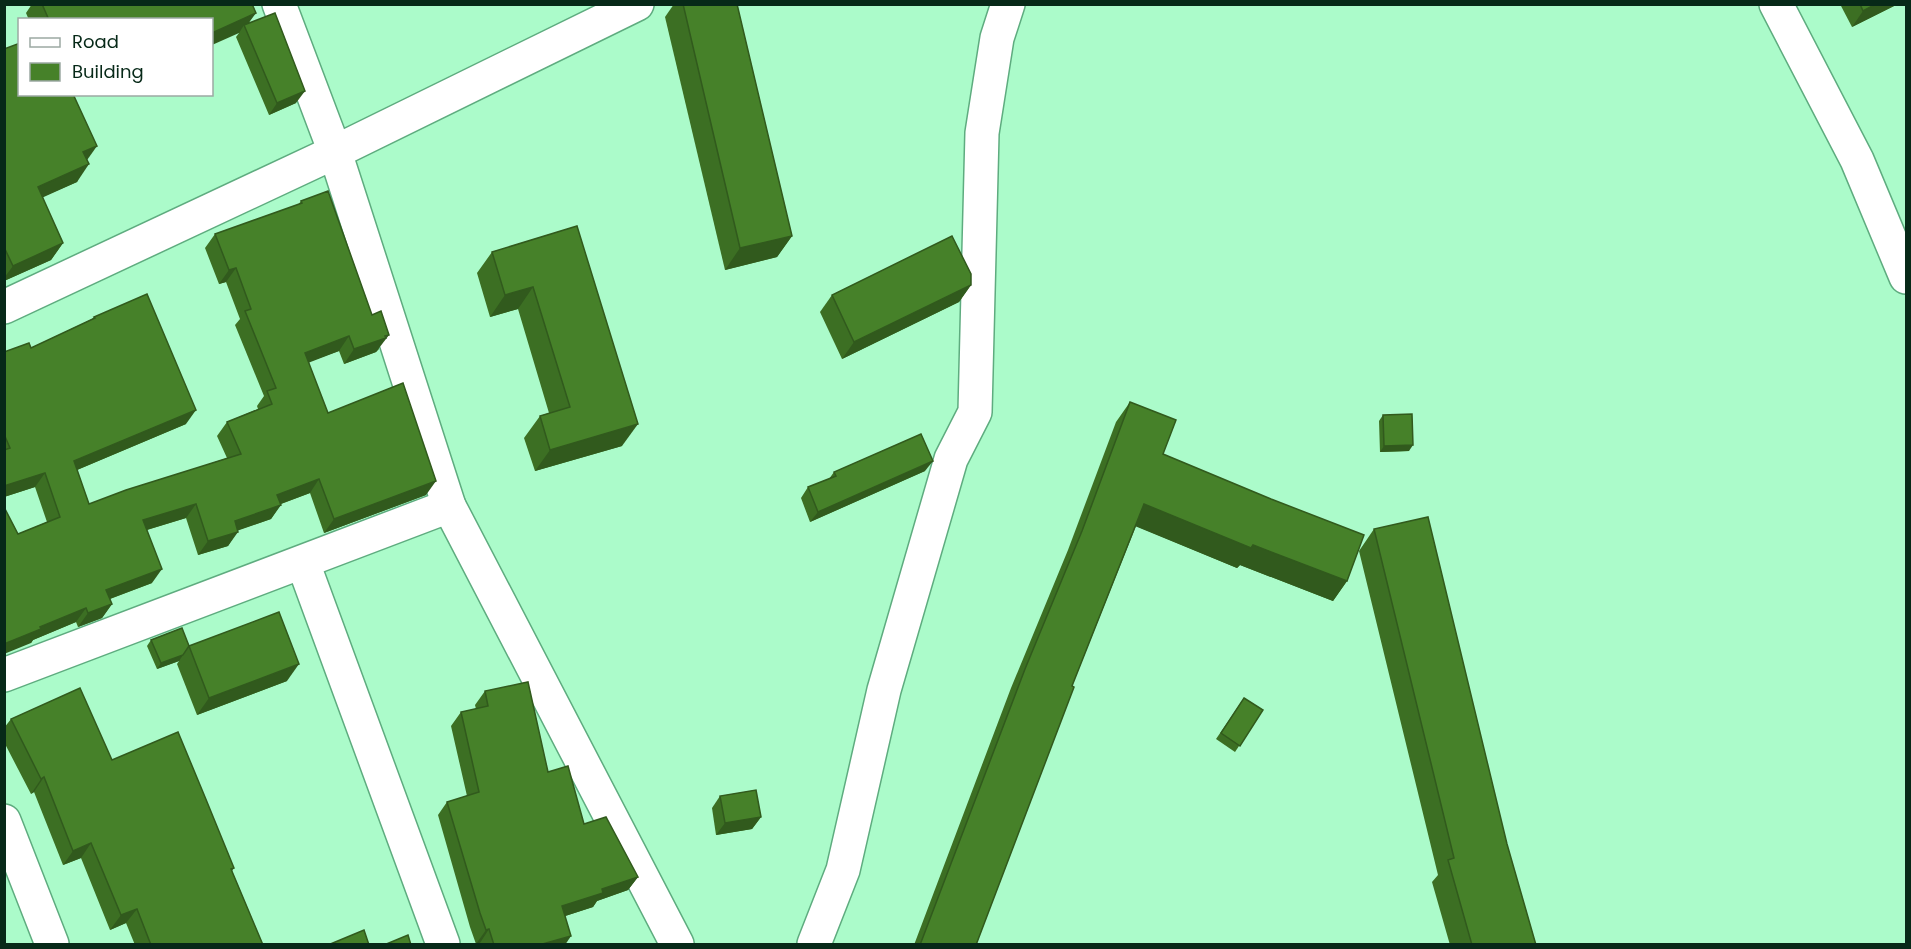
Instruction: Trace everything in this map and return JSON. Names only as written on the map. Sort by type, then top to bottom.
[{"type":"street","points":[[279,4],[335,152],[449,506],[677,945]]},
{"type":"street","points":[[4,307],[335,152],[637,4]]},
{"type":"street","points":[[814,945],[843,870],[884,690],[951,459],[975,412],[982,133],[997,38],[1008,4]]},
{"type":"street","points":[[1776,4],[1857,160],[1906,277]]},
{"type":"street","points":[[4,675],[449,506]]},
{"type":"street","points":[[303,563],[443,945]]},
{"type":"street","points":[[4,821],[52,945]]},
{"type":"building","points":[[42,4],[252,4],[256,13],[213,33],[213,18],[48,18]]},
{"type":"building","points":[[683,4],[737,4],[792,236],[740,248]]},
{"type":"building","points":[[1860,4],[1876,4],[1863,11]]},
{"type":"building","points":[[275,13],[305,91],[277,103],[244,25]]},
{"type":"building","points":[[18,44],[18,96],[74,96],[97,146],[83,152],[89,164],[38,187],[63,243],[13,266],[4,247],[4,49]]},
{"type":"building","points":[[328,191],[372,315],[381,311],[389,335],[354,349],[349,336],[305,353],[328,413],[403,383],[436,481],[334,519],[319,479],[277,495],[281,505],[235,521],[238,532],[208,541],[196,504],[143,520],[162,569],[106,590],[112,604],[88,613],[86,608],[4,644],[4,507],[18,534],[60,517],[45,473],[4,486],[4,450],[10,448],[4,434],[4,352],[29,343],[31,348],[147,294],[196,410],[74,461],[89,504],[241,454],[227,422],[272,404],[267,391],[276,388],[245,311],[251,309],[236,268],[229,270],[215,234],[302,203],[301,201]]},
{"type":"building","points":[[577,226],[638,424],[550,450],[540,416],[570,407],[533,287],[505,295],[492,252]]},
{"type":"building","points":[[952,236],[971,274],[971,285],[854,342],[832,295]]},
{"type":"building","points":[[1130,402],[1176,420],[1163,454],[1364,535],[1347,581],[1253,545],[1251,548],[1144,504],[1072,686],[1074,687],[976,945],[920,945],[1025,669],[1082,531]]},
{"type":"building","points":[[1412,414],[1413,445],[1384,446],[1383,415]]},
{"type":"building","points":[[921,434],[933,461],[818,512],[808,487],[836,476],[834,472]]},
{"type":"building","points":[[1428,517],[1507,844],[1536,945],[1472,945],[1448,860],[1454,858],[1374,529]]},
{"type":"building","points":[[279,612],[299,664],[209,698],[189,646]]},
{"type":"building","points":[[182,628],[189,646],[183,655],[161,663],[151,640]]},
{"type":"building","points":[[528,682],[548,772],[568,766],[584,824],[606,817],[638,877],[602,889],[603,893],[562,906],[571,936],[539,945],[494,945],[489,929],[486,930],[480,913],[447,802],[479,792],[461,712],[488,706],[485,691]]},
{"type":"building","points":[[80,688],[112,760],[178,732],[263,945],[151,945],[137,909],[121,915],[91,843],[73,851],[44,777],[41,779],[11,719]]},
{"type":"building","points":[[1244,698],[1263,710],[1240,746],[1221,733]]},
{"type":"building","points":[[756,790],[761,817],[725,823],[720,796]]},
{"type":"building","points":[[364,930],[369,945],[328,945]]},
{"type":"building","points":[[408,935],[411,945],[384,945]]}]
